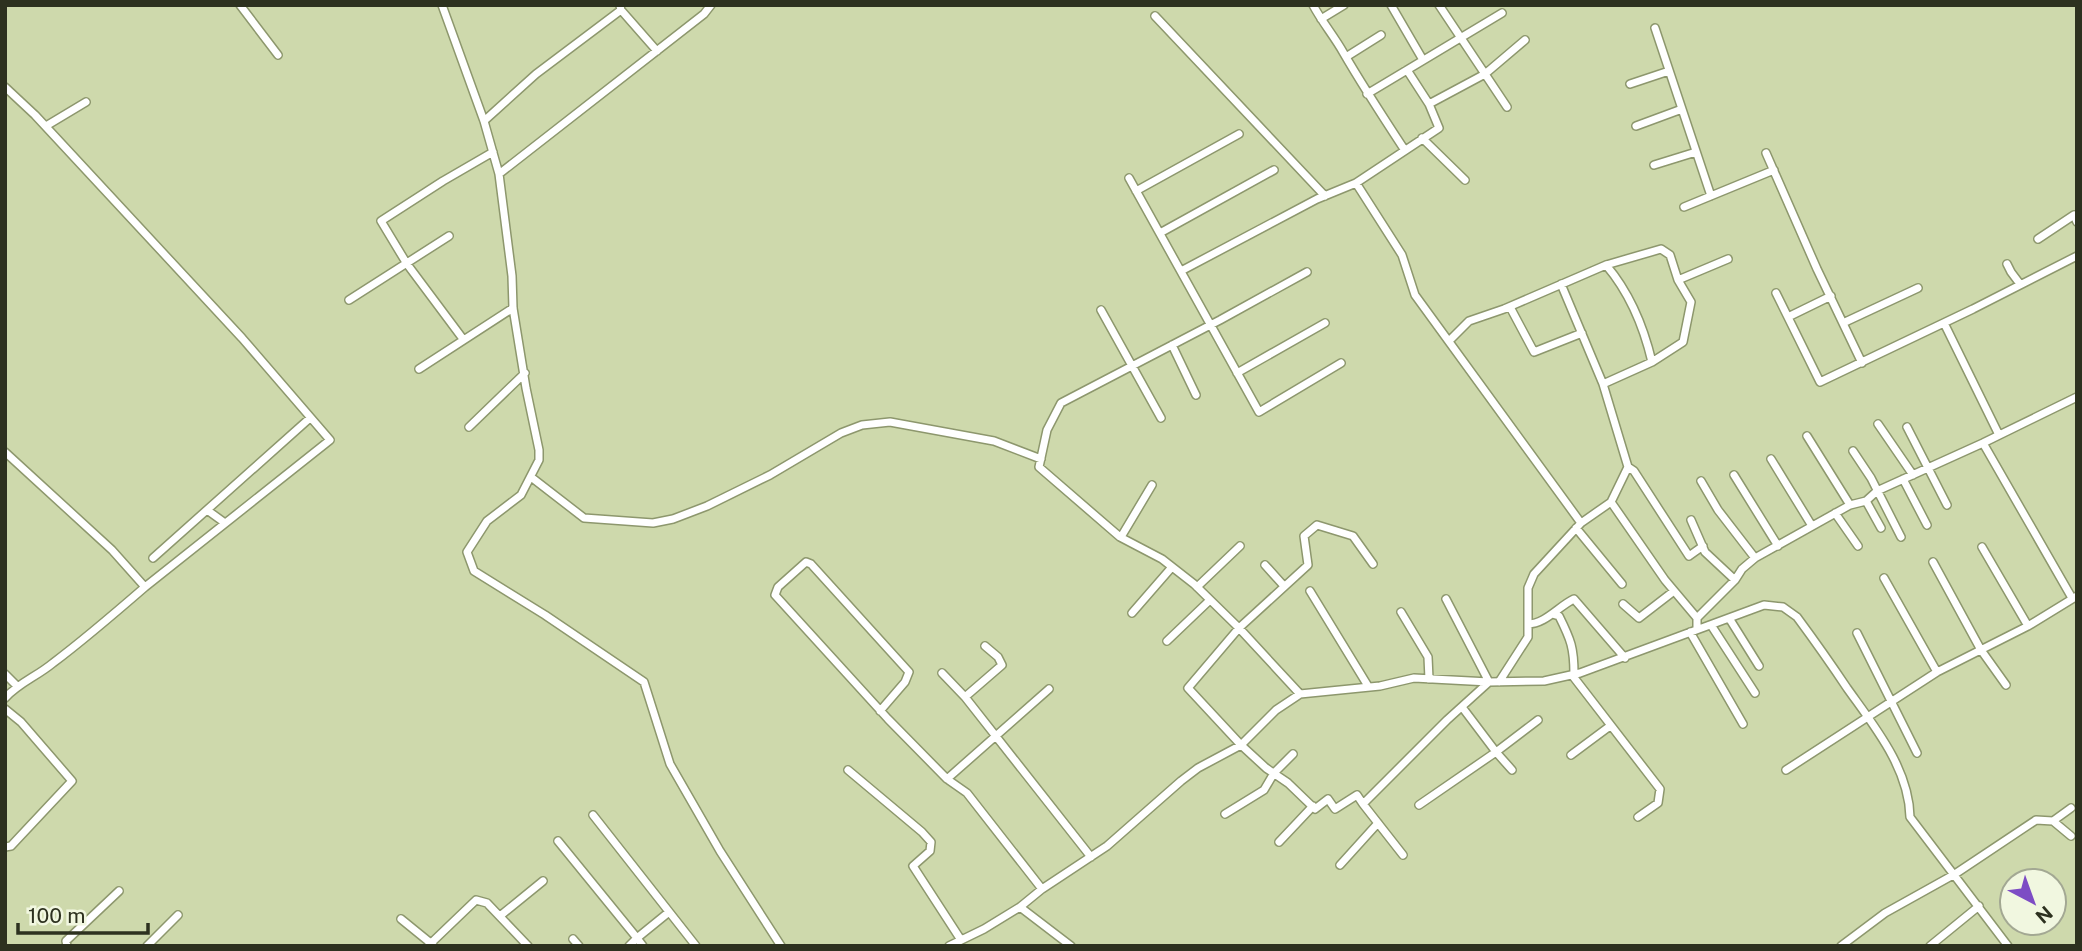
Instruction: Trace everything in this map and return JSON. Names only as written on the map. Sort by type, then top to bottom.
[{"type":"street","points":[[240,5],[278,55]]},
{"type":"street","points":[[442,5],[484,121],[499,174],[512,276],[513,307],[539,450],[539,460],[521,495],[487,521],[467,552],[474,571],[644,682],[670,764],[720,851],[782,946]]},
{"type":"street","points":[[499,174],[704,14],[711,5]]},
{"type":"street","points":[[1314,5],[1367,94],[1404,149]]},
{"type":"street","points":[[1321,19],[1344,5]]},
{"type":"street","points":[[1391,5],[1423,60]]},
{"type":"street","points":[[1439,5],[1507,107]]},
{"type":"street","points":[[484,121],[536,74],[620,7],[657,51]]},
{"type":"street","points":[[1367,94],[1502,13]]},
{"type":"street","points":[[1155,16],[1325,195]]},
{"type":"street","points":[[1655,27],[1711,196]]},
{"type":"street","points":[[1346,57],[1381,35]]},
{"type":"street","points":[[1429,104],[1485,74],[1525,40]]},
{"type":"street","points":[[1181,271],[1325,195],[1356,183],[1439,128],[1429,104],[1407,70]]},
{"type":"street","points":[[1630,84],[1669,71]]},
{"type":"street","points":[[5,87],[46,126],[242,338],[330,440],[145,587],[84,640],[17,686],[5,698]]},
{"type":"street","points":[[46,126],[86,102]]},
{"type":"street","points":[[1636,125],[1682,109]]},
{"type":"street","points":[[1136,191],[1240,134]]},
{"type":"street","points":[[1422,138],[1465,180]]},
{"type":"street","points":[[463,339],[407,264],[381,221],[493,152]]},
{"type":"street","points":[[1654,165],[1696,152]]},
{"type":"street","points":[[1766,153],[1862,362]]},
{"type":"street","points":[[1160,233],[1274,170]]},
{"type":"street","points":[[1684,207],[1774,170]]},
{"type":"street","points":[[1129,178],[1259,412],[1341,363]]},
{"type":"street","points":[[1356,183],[1402,255],[1415,295],[1622,584]]},
{"type":"street","points":[[2038,239],[2074,215],[2077,222]]},
{"type":"street","points":[[349,300],[449,236]]},
{"type":"street","points":[[1450,341],[1469,321],[1510,307],[1606,265],[1661,249],[1670,255],[1678,280],[1691,302],[1683,342],[1651,362],[1603,384]]},
{"type":"street","points":[[1776,293],[1820,382],[2077,256]]},
{"type":"street","points":[[1678,280],[1728,259]]},
{"type":"street","points":[[2007,264],[2020,284]]},
{"type":"street","points":[[1606,265],[1616,278],[1645,332],[1651,362]]},
{"type":"street","points":[[1300,694],[1197,587],[1162,559],[1121,537],[1039,467],[1047,430],[1061,403],[1307,272]]},
{"type":"street","points":[[1561,285],[1603,384],[1628,467],[1634,471],[1689,556],[1703,546]]},
{"type":"street","points":[[1843,323],[1918,288]]},
{"type":"street","points":[[1788,317],[1830,296]]},
{"type":"street","points":[[419,369],[513,307]]},
{"type":"street","points":[[1510,307],[1534,352],[1582,333]]},
{"type":"street","points":[[1101,310],[1161,418]]},
{"type":"street","points":[[1237,373],[1325,323]]},
{"type":"street","points":[[1944,323],[1999,435]]},
{"type":"street","points":[[1172,345],[1196,395]]},
{"type":"street","points":[[469,427],[525,373]]},
{"type":"street","points":[[1743,724],[1694,631],[1698,618],[1735,580],[1742,569],[1755,558],[1835,513],[1866,501],[1877,491],[2077,397]]},
{"type":"street","points":[[153,558],[310,418]]},
{"type":"street","points":[[531,477],[584,518],[653,523],[673,519],[707,506],[770,475],[842,433],[862,425],[890,422],[994,441],[1041,459]]},
{"type":"street","points":[[1878,424],[1913,475]]},
{"type":"street","points":[[1907,427],[1947,505]]},
{"type":"street","points":[[1807,436],[1850,505]]},
{"type":"street","points":[[1786,770],[1937,672],[2028,626],[2075,597],[1983,443]]},
{"type":"street","points":[[1853,451],[1871,478],[1901,537]]},
{"type":"street","points":[[5,452],[112,550],[145,587]]},
{"type":"street","points":[[1771,459],[1812,526]]},
{"type":"street","points":[[1499,682],[1528,638],[1528,588],[1534,574],[1578,525],[1611,502],[1628,467]]},
{"type":"street","points":[[1734,475],[1778,546]]},
{"type":"street","points":[[1903,479],[1927,525]]},
{"type":"street","points":[[1701,481],[1718,510],[1755,558]]},
{"type":"street","points":[[1121,537],[1152,485]]},
{"type":"street","points":[[1866,501],[1881,528]]},
{"type":"street","points":[[1611,502],[1674,591],[1698,618]]},
{"type":"street","points":[[207,510],[225,523]]},
{"type":"street","points":[[1835,513],[1858,546]]},
{"type":"street","points":[[1691,520],[1705,552],[1735,580]]},
{"type":"street","points":[[1373,564],[1353,537],[1317,525],[1304,536],[1308,565],[1239,628],[1188,688],[1241,745],[1315,809],[1328,799],[1335,809],[1357,795],[1403,855]]},
{"type":"street","points":[[1197,587],[1240,546]]},
{"type":"street","points":[[1982,547],[2028,626]]},
{"type":"street","points":[[880,711],[905,682],[909,672],[806,562],[778,587],[775,595],[880,711],[947,779],[967,793],[1042,889]]},
{"type":"street","points":[[1933,562],[1981,650],[2006,685]]},
{"type":"street","points":[[1265,565],[1284,586]]},
{"type":"street","points":[[1132,613],[1172,567]]},
{"type":"street","points":[[1884,578],[1937,672]]},
{"type":"street","points":[[1310,591],[1368,686]]},
{"type":"street","points":[[1623,604],[1639,618],[1674,591]]},
{"type":"street","points":[[1446,599],[1489,682]]},
{"type":"street","points":[[1528,624],[1533,625],[1574,599],[1625,658]]},
{"type":"street","points":[[1167,641],[1210,600]]},
{"type":"street","points":[[949,946],[1020,907],[1042,889],[1108,846],[1181,781],[1198,768],[1241,745],[1276,710],[1300,694],[1380,686],[1414,678],[1489,682],[1544,681],[1573,675],[1625,658],[1764,605],[1783,607],[1797,617],[1868,717],[1897,764],[1910,801],[1910,817],[2008,946]]},
{"type":"street","points":[[1401,612],[1428,657],[1429,679]]},
{"type":"street","points":[[1552,614],[1559,617],[1574,651],[1573,675],[1660,789],[1658,803],[1638,817]]},
{"type":"street","points":[[1729,618],[1759,666]]},
{"type":"street","points":[[1711,625],[1755,693]]},
{"type":"street","points":[[1857,633],[1917,753]]},
{"type":"street","points":[[965,697],[1002,665],[998,657],[985,646]]},
{"type":"street","points":[[942,673],[965,697],[1091,857]]},
{"type":"street","points":[[5,674],[17,686]]},
{"type":"street","points":[[1363,804],[1489,682]]},
{"type":"street","points":[[947,779],[1049,690]]},
{"type":"street","points":[[1462,707],[1512,770]]},
{"type":"street","points":[[5,709],[21,722],[72,781],[10,846],[5,847]]},
{"type":"street","points":[[1419,805],[1538,720]]},
{"type":"street","points":[[1571,755],[1610,726]]},
{"type":"street","points":[[1225,814],[1264,790],[1274,773],[1293,754]]},
{"type":"street","points":[[848,769],[931,842],[930,851],[913,866],[961,940]]},
{"type":"street","points":[[1279,842],[1313,806]]},
{"type":"street","points":[[2053,821],[2071,808]]},
{"type":"street","points":[[593,815],[695,946]]},
{"type":"street","points":[[1841,946],[1885,913],[1955,874],[2036,820],[2053,821],[2071,836]]},
{"type":"street","points":[[1340,864],[1378,823]]},
{"type":"street","points":[[558,841],[643,946]]},
{"type":"street","points":[[500,916],[542,881]]},
{"type":"street","points":[[67,946],[66,941],[119,891]]},
{"type":"street","points":[[401,919],[431,945],[476,900],[487,903],[528,946]]},
{"type":"street","points":[[1930,946],[1979,906]]},
{"type":"street","points":[[1020,907],[1071,946]]},
{"type":"street","points":[[629,946],[669,912]]},
{"type":"street","points":[[147,946],[178,915]]},
{"type":"street","points":[[573,939],[579,946]]}]
